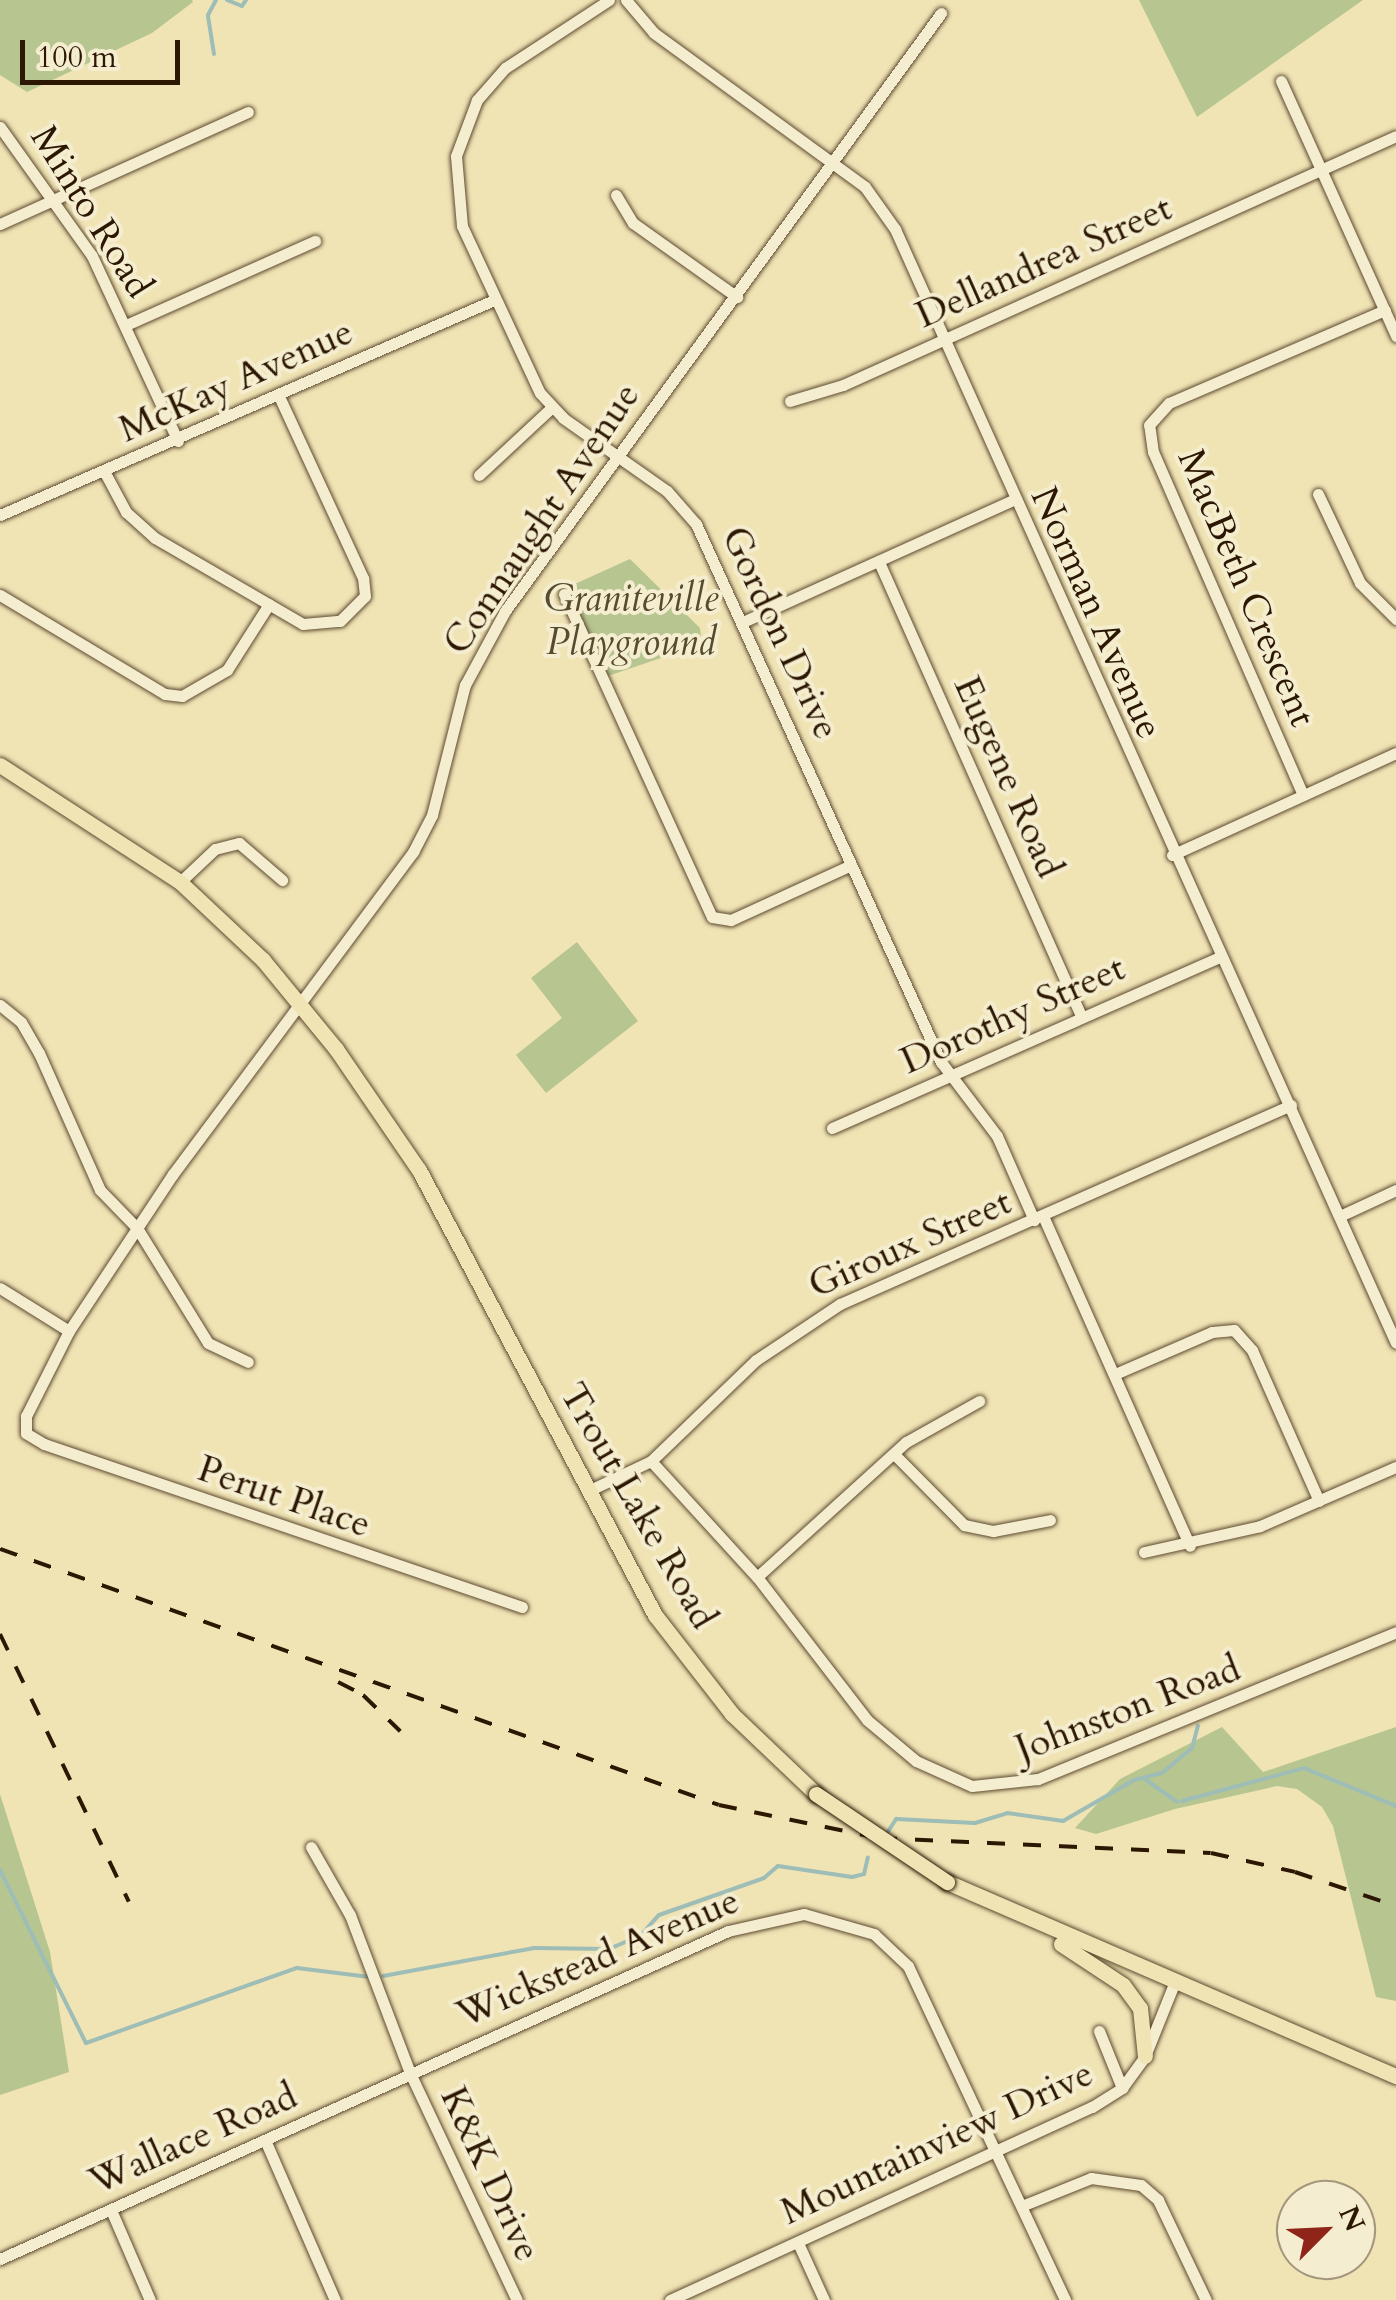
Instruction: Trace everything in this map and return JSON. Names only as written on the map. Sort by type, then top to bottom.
[{"type":"main road","name":"Trout Lake Road","points":[[0,765],[180,882],[300,1006],[372,1094],[418,1170],[655,1615],[751,1735],[816,1794],[947,1882],[1029,1922],[1396,2076]]},
{"type":"main road","points":[[1029,1922],[1123,1985],[1140,2008],[1145,2056]]},
{"type":"street","name":"Gordon Drive","points":[[609,0],[505,68],[477,100],[460,137],[456,203],[494,300],[551,408],[683,506],[745,621],[850,865],[951,1076],[998,1136],[1115,1374],[1190,1546]]},
{"type":"street","name":"Norman Avenue","points":[[626,0],[654,33],[864,186],[896,229],[1172,856],[1342,1215],[1396,1343]]},
{"type":"street","name":"Connaught Avenue","points":[[29,1436],[32,1394],[137,1228],[414,852],[432,815],[480,650],[616,454],[836,164],[941,12]]},
{"type":"street","points":[[1281,81],[1396,336]]},
{"type":"street","points":[[0,224],[248,112]]},
{"type":"street","name":"Minto Road","points":[[0,126],[56,199],[126,325],[178,440]]},
{"type":"street","name":"Dellandrea Street","points":[[790,401],[843,385],[1396,136]]},
{"type":"street","points":[[616,195],[633,223],[737,298]]},
{"type":"street","points":[[126,325],[315,240]]},
{"type":"street","name":"McKay Avenue","points":[[0,515],[494,300]]},
{"type":"street","name":"MacBeth Crescent","points":[[1303,795],[1153,452],[1149,425],[1169,403],[1385,310]]},
{"type":"street","points":[[104,471],[126,512],[155,538],[303,624],[322,626],[356,611],[365,596],[278,396]]},
{"type":"street","points":[[480,475],[551,408]]},
{"type":"street","points":[[1318,494],[1360,583],[1396,619]]},
{"type":"street","points":[[745,621],[1013,500]]},
{"type":"street","name":"Eugene Road","points":[[879,562],[1082,1016]]},
{"type":"street","points":[[564,594],[712,917],[731,920],[850,865]]},
{"type":"street","points":[[0,595],[164,694],[182,696],[227,670],[268,604]]},
{"type":"street","points":[[1172,856],[1396,753]]},
{"type":"street","points":[[180,882],[214,848],[239,844],[282,880]]},
{"type":"street","name":"Dorothy Street","points":[[832,1128],[1219,958]]},
{"type":"street","points":[[0,1005],[21,1022],[39,1052],[86,1168],[137,1228],[208,1343],[248,1362]]},
{"type":"street","name":"Giroux Street","points":[[588,1491],[652,1461],[756,1360],[799,1328],[1291,1106]]},
{"type":"street","points":[[1342,1215],[1396,1190]]},
{"type":"street","points":[[0,1288],[70,1330]]},
{"type":"street","points":[[1115,1374],[1212,1332],[1234,1330],[1252,1350],[1318,1502]]},
{"type":"street","points":[[758,1577],[894,1454],[979,1401]]},
{"type":"street","name":"Perut Place","points":[[29,1436],[332,1546],[522,1607]]},
{"type":"street","points":[[894,1454],[964,1525],[992,1531],[1050,1520]]},
{"type":"street","name":"Johnston Road","points":[[652,1461],[758,1577],[866,1720],[916,1761],[972,1786],[1038,1779],[1396,1632]]},
{"type":"street","points":[[1144,1552],[1190,1546],[1318,1502],[1396,1468]]},
{"type":"street","name":"K&K Drive","points":[[312,1847],[350,1915],[410,2073],[516,2300]]},
{"type":"street","name":"Wickstead Avenue","points":[[410,2073],[765,1918],[832,1917],[874,1934],[908,1966],[1024,2205],[1065,2300]]},
{"type":"street","name":"Mountainview Drive","points":[[670,2300],[998,2152],[1122,2088],[1145,2056],[1174,1984]]},
{"type":"street","points":[[1099,2031],[1122,2088]]},
{"type":"street","name":"Wallace Road","points":[[0,2259],[410,2073]]},
{"type":"street","points":[[265,2140],[334,2300]]},
{"type":"street","points":[[1024,2205],[1091,2178],[1141,2185],[1158,2200],[1206,2300]]},
{"type":"street","points":[[111,2210],[150,2300]]},
{"type":"street","points":[[798,2243],[824,2300]]},
{"type":"green space","points":[[0,0],[193,2],[152,33],[27,92],[0,75]]},
{"type":"green space","points":[[1139,0],[1363,0],[1197,117]]},
{"type":"green space","name":"Graniteville Playground","points":[[630,559],[700,628],[702,644],[608,676],[566,588]]},
{"type":"green space","points":[[577,942],[638,1021],[546,1093],[516,1055],[562,1018],[531,978]]},
{"type":"green space","points":[[1222,1727],[1263,1772],[1396,1727],[1396,2001],[1376,1997],[1333,1826],[1322,1807],[1297,1789],[1277,1786],[1175,1809],[1096,1834],[1075,1828],[1120,1779]]},
{"type":"green space","points":[[0,1794],[50,1952],[69,2072],[0,2095]]},
{"type":"waterway","points":[[214,54],[208,15],[216,0]]},
{"type":"waterway","points":[[227,0],[242,6],[246,0]]},
{"type":"waterway","points":[[887,1833],[896,1819],[975,1823],[1007,1813],[1063,1821],[1134,1780],[1162,1773],[1192,1748],[1198,1726]]},
{"type":"waterway","points":[[1182,1801],[1304,1768],[1396,1806]]},
{"type":"waterway","points":[[1146,1780],[1177,1802]]},
{"type":"waterway","points":[[383,1976],[534,1948],[609,1949],[640,1936],[659,1915],[764,1878],[778,1866],[852,1877],[864,1874],[868,1857]]},
{"type":"waterway","points":[[0,1870],[86,2043],[297,1968],[369,1977]]},
{"type":"railway","points":[[0,1549],[719,1805],[879,1838],[1211,1853],[1295,1872],[1396,1906]]},
{"type":"railway","points":[[0,1634],[129,1902]]},
{"type":"railway","points":[[338,1682],[363,1695],[400,1731]]}]
